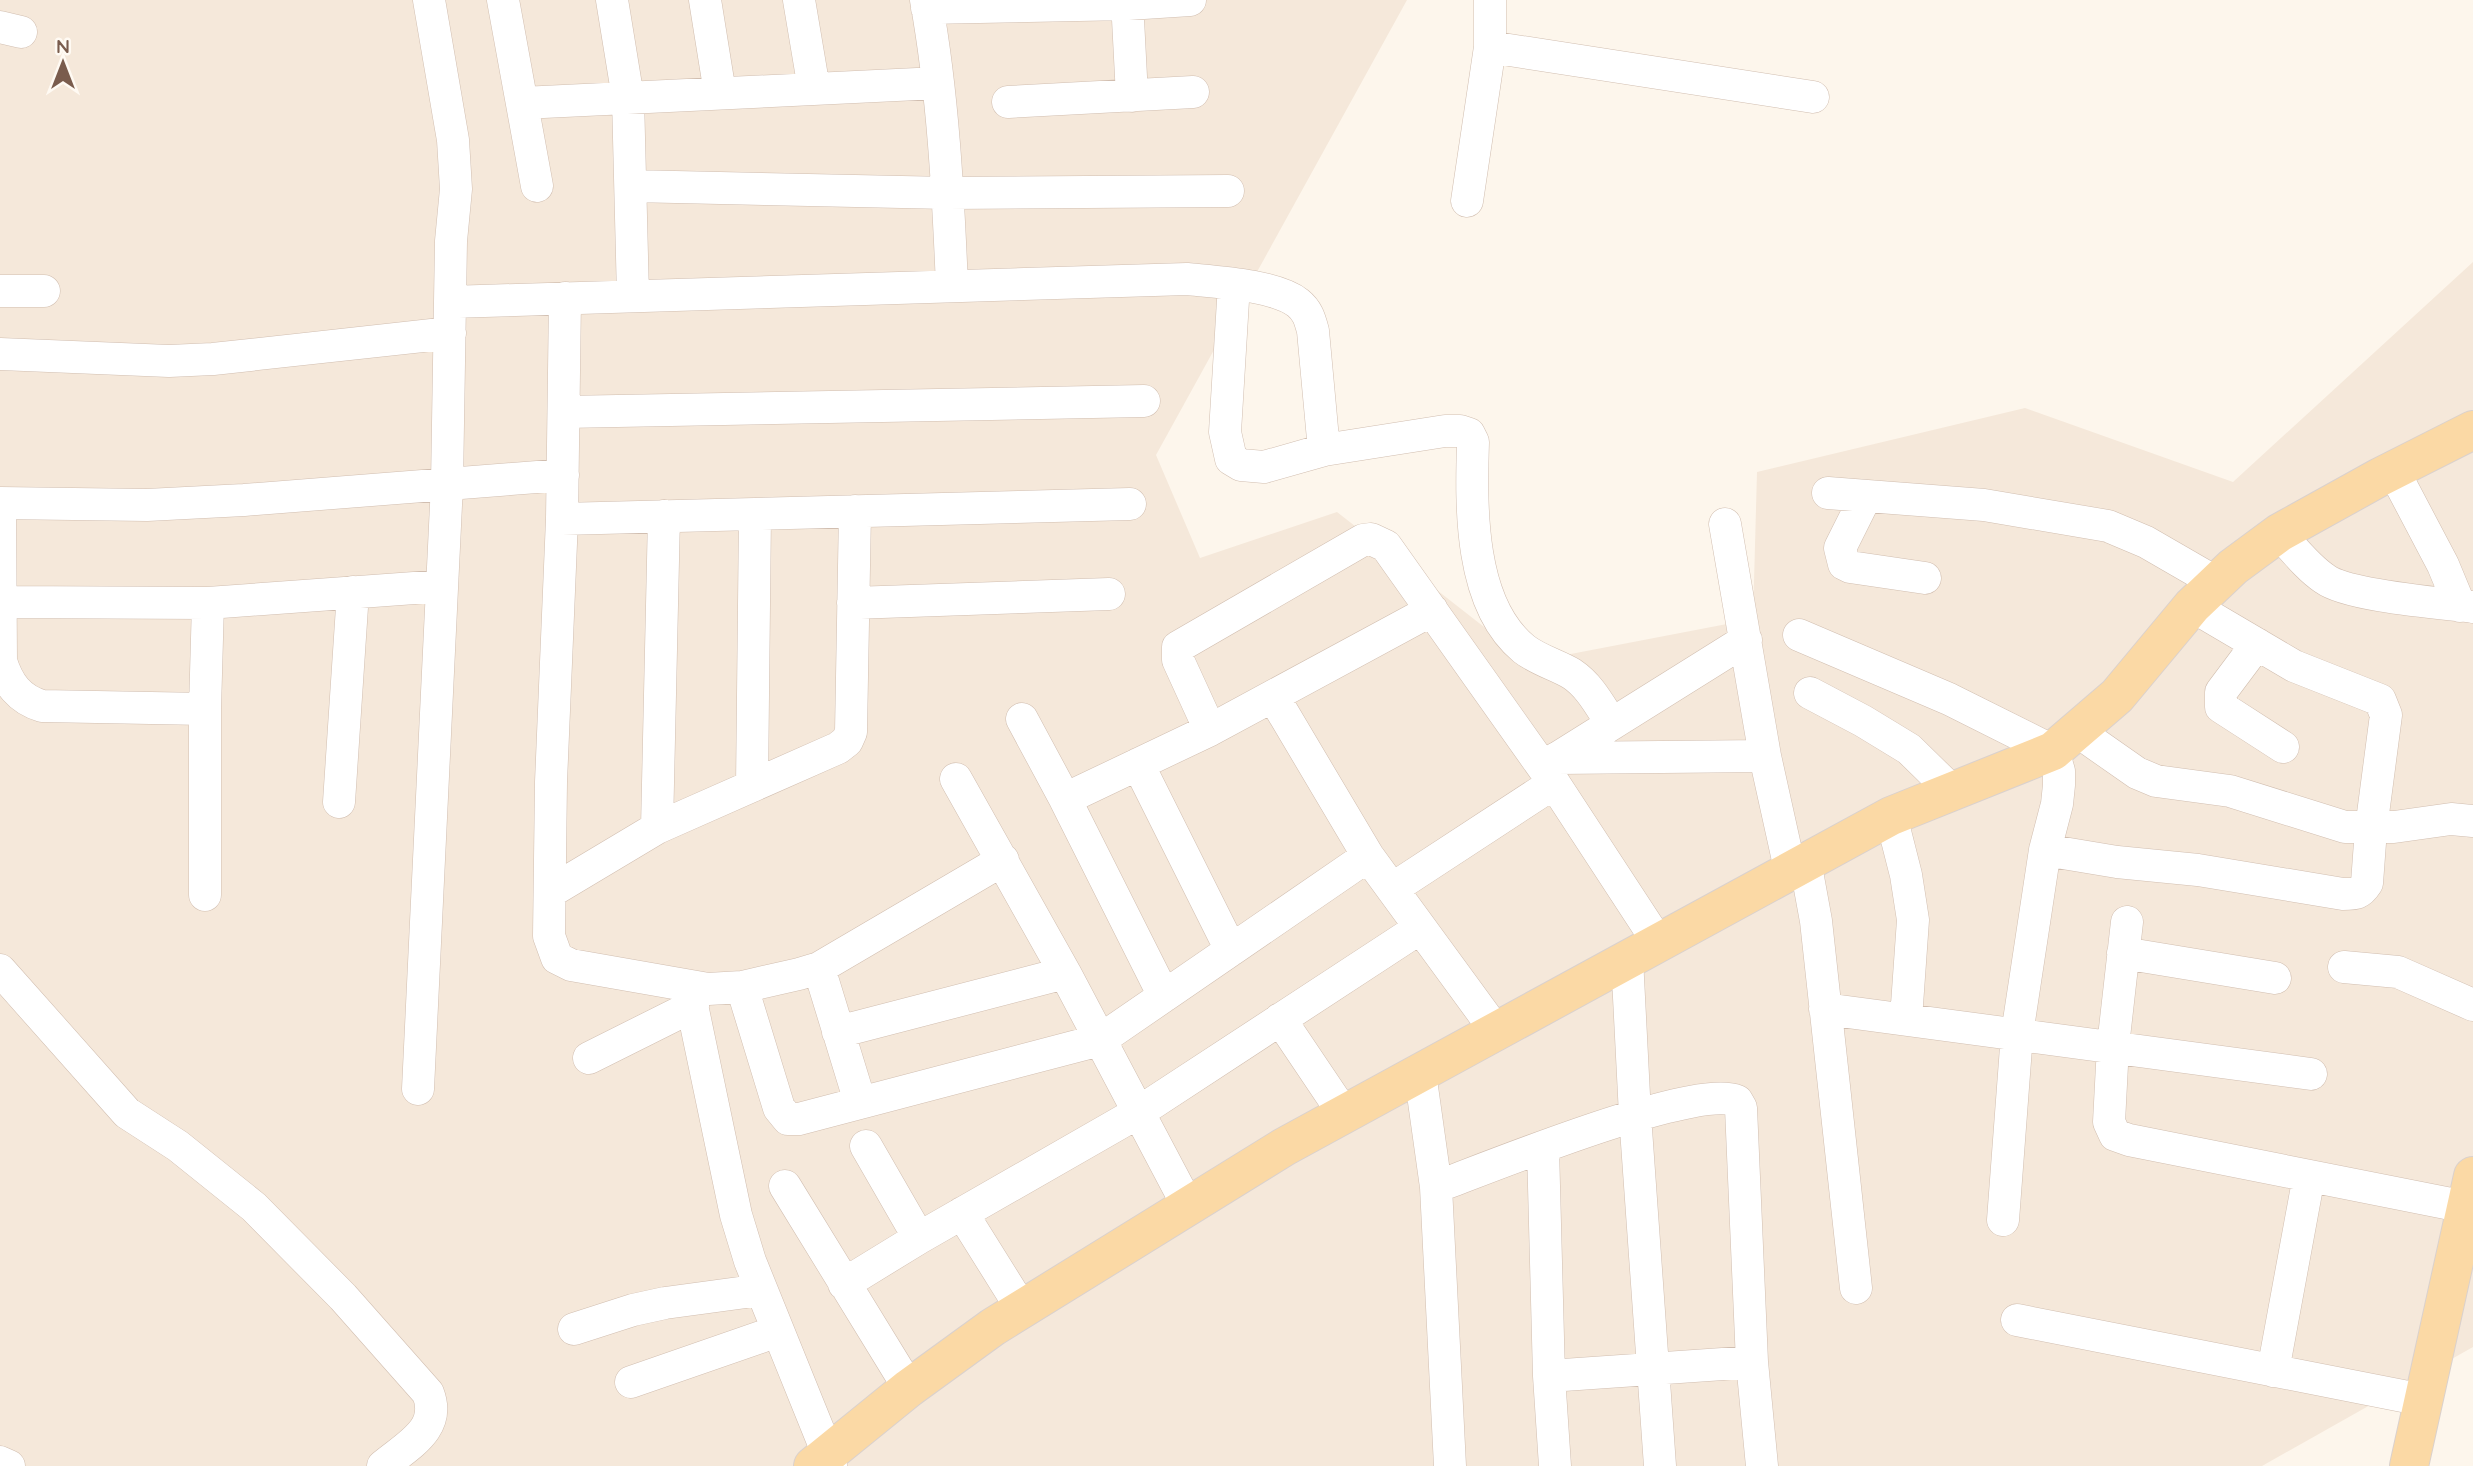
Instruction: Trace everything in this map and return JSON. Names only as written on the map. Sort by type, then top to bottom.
[{"type":"main road","points":[[824,1462],[909,1388],[1021,1309],[1284,1147],[1891,816],[2065,741],[2117,696],[2233,567],[2279,533],[2473,429]]},
{"type":"main road","points":[[2409,1466],[2469,1192]]},
{"type":"street","points":[[418,1089],[447,484],[451,241],[456,189],[453,140],[429,0]]},
{"type":"street","points":[[503,0],[537,186]]},
{"type":"street","points":[[612,0],[628,98],[632,296]]},
{"type":"street","points":[[705,0],[720,93]]},
{"type":"street","points":[[799,0],[814,89]]},
{"type":"street","points":[[952,286],[948,193],[938,83],[926,4],[1190,0]]},
{"type":"street","points":[[1466,201],[1490,47],[1490,0]]},
{"type":"street","points":[[1128,2],[1132,96]]},
{"type":"street","points":[[1490,47],[1813,97]]},
{"type":"street","points":[[522,103],[938,83]]},
{"type":"street","points":[[1008,102],[1193,92]]},
{"type":"street","points":[[631,186],[948,193],[1228,191]]},
{"type":"street","points":[[450,302],[1187,279],[1234,284],[1277,294],[1298,303],[1309,314],[1313,331],[1324,450]]},
{"type":"street","points":[[1234,284],[1226,432],[1231,458],[1241,465],[1264,467],[1324,450],[1445,431],[1469,434],[1473,442],[1472,513],[1485,583],[1494,609],[1507,633],[1527,651],[1565,671],[1587,687],[1612,724]]},
{"type":"street","points":[[0,291],[44,291]]},
{"type":"street","points":[[565,298],[562,519],[551,782],[549,936],[557,958],[571,965],[652,979],[690,996]]},
{"type":"street","points":[[0,354],[128,360],[202,360],[450,333]]},
{"type":"street","points":[[564,412],[1144,401]]},
{"type":"street","points":[[2393,470],[2466,606]]},
{"type":"street","points":[[205,709],[42,706],[27,701],[15,691],[1,662],[0,503],[147,505],[563,475]]},
{"type":"street","points":[[1828,493],[1984,505],[2108,526],[2146,542],[2258,644],[2294,666],[2380,700],[2386,716],[2371,829],[2367,883],[2362,891],[2356,894],[2045,850]]},
{"type":"street","points":[[1866,496],[1840,548],[1844,564],[1925,578]]},
{"type":"street","points":[[562,519],[1130,504]]},
{"type":"street","points":[[550,892],[657,828],[838,748],[847,741],[851,732],[855,511]]},
{"type":"street","points":[[752,786],[755,514]]},
{"type":"street","points":[[657,828],[664,516]]},
{"type":"street","points":[[1725,524],[1765,756],[1816,921],[1856,1287]]},
{"type":"street","points":[[2279,533],[2326,580],[2343,587],[2466,606]]},
{"type":"street","points":[[1210,730],[1178,660],[1178,647],[1363,540],[1380,541],[1551,769],[1642,950],[1635,1115],[1660,1466]]},
{"type":"street","points":[[1,601],[208,603],[442,586]]},
{"type":"street","points":[[339,802],[353,592]]},
{"type":"street","points":[[853,603],[1109,594]]},
{"type":"street","points":[[205,895],[208,603]]},
{"type":"street","points":[[1065,799],[1210,730],[1432,610]]},
{"type":"street","points":[[1799,635],[1949,699],[2065,741],[2156,781],[2230,791],[2345,827],[2371,829],[2451,820],[2473,821]]},
{"type":"street","points":[[1392,889],[1612,724],[1746,640]]},
{"type":"street","points":[[2258,644],[2221,692],[2221,707],[2283,747]]},
{"type":"street","points":[[1810,693],[1909,749],[1952,791]]},
{"type":"street","points":[[1273,696],[1368,856],[1496,1031]]},
{"type":"street","points":[[1021,719],[1065,799],[1164,996]]},
{"type":"street","points":[[2003,1220],[2017,1034],[2045,850],[2057,804],[2059,771],[2065,741]]},
{"type":"street","points":[[1551,769],[1765,756]]},
{"type":"street","points":[[1138,764],[1231,950]]},
{"type":"street","points":[[957,779],[1065,974],[1188,1206]]},
{"type":"street","points":[[1891,816],[1908,885],[1913,920],[1906,1019]]},
{"type":"street","points":[[742,987],[783,1115],[788,1119],[799,1119],[1100,1040],[1368,856]]},
{"type":"street","points":[[589,1058],[690,996],[708,989],[742,987],[819,968],[1003,860]]},
{"type":"street","points":[[2127,922],[2113,1046],[2109,1122],[2115,1135],[2309,1176],[2469,1192]]},
{"type":"street","points":[[844,1284],[1139,1112],[1420,928]]},
{"type":"street","points":[[2123,953],[2275,978]]},
{"type":"street","points":[[2344,967],[2398,972],[2473,1005]]},
{"type":"street","points":[[819,968],[860,1102]]},
{"type":"street","points":[[838,1032],[1065,974]]},
{"type":"street","points":[[3,979],[127,1113],[178,1146],[254,1208],[343,1297],[428,1393],[432,1416],[427,1429],[383,1466]]},
{"type":"street","points":[[690,996],[736,1215],[824,1462]]},
{"type":"street","points":[[1825,1009],[2311,1074]]},
{"type":"street","points":[[1280,1019],[1344,1114]]},
{"type":"street","points":[[1420,1073],[1436,1187],[1450,1466]]},
{"type":"street","points":[[1436,1187],[1635,1115],[1721,1097],[1737,1101],[1741,1108],[1752,1363],[1762,1466]]},
{"type":"street","points":[[866,1146],[919,1238]]},
{"type":"street","points":[[1543,1148],[1549,1377],[1555,1466]]},
{"type":"street","points":[[2273,1371],[2309,1176]]},
{"type":"street","points":[[785,1186],[909,1388]]},
{"type":"street","points":[[962,1213],[1021,1309]]},
{"type":"street","points":[[574,1329],[665,1303],[761,1290]]},
{"type":"street","points":[[2017,1320],[2423,1401]]},
{"type":"street","points":[[631,1382],[778,1331]]},
{"type":"street","points":[[1549,1377],[1752,1363]]},
{"type":"street","points":[[0,1462],[9,1466]]},
{"type":"shaded area","points":[[0,0],[1407,0],[1156,455],[1200,558],[1337,512],[1529,662],[1753,619],[1757,472],[2025,408],[2233,482],[2473,262],[2473,1347],[2262,1466],[0,1466]]}]
